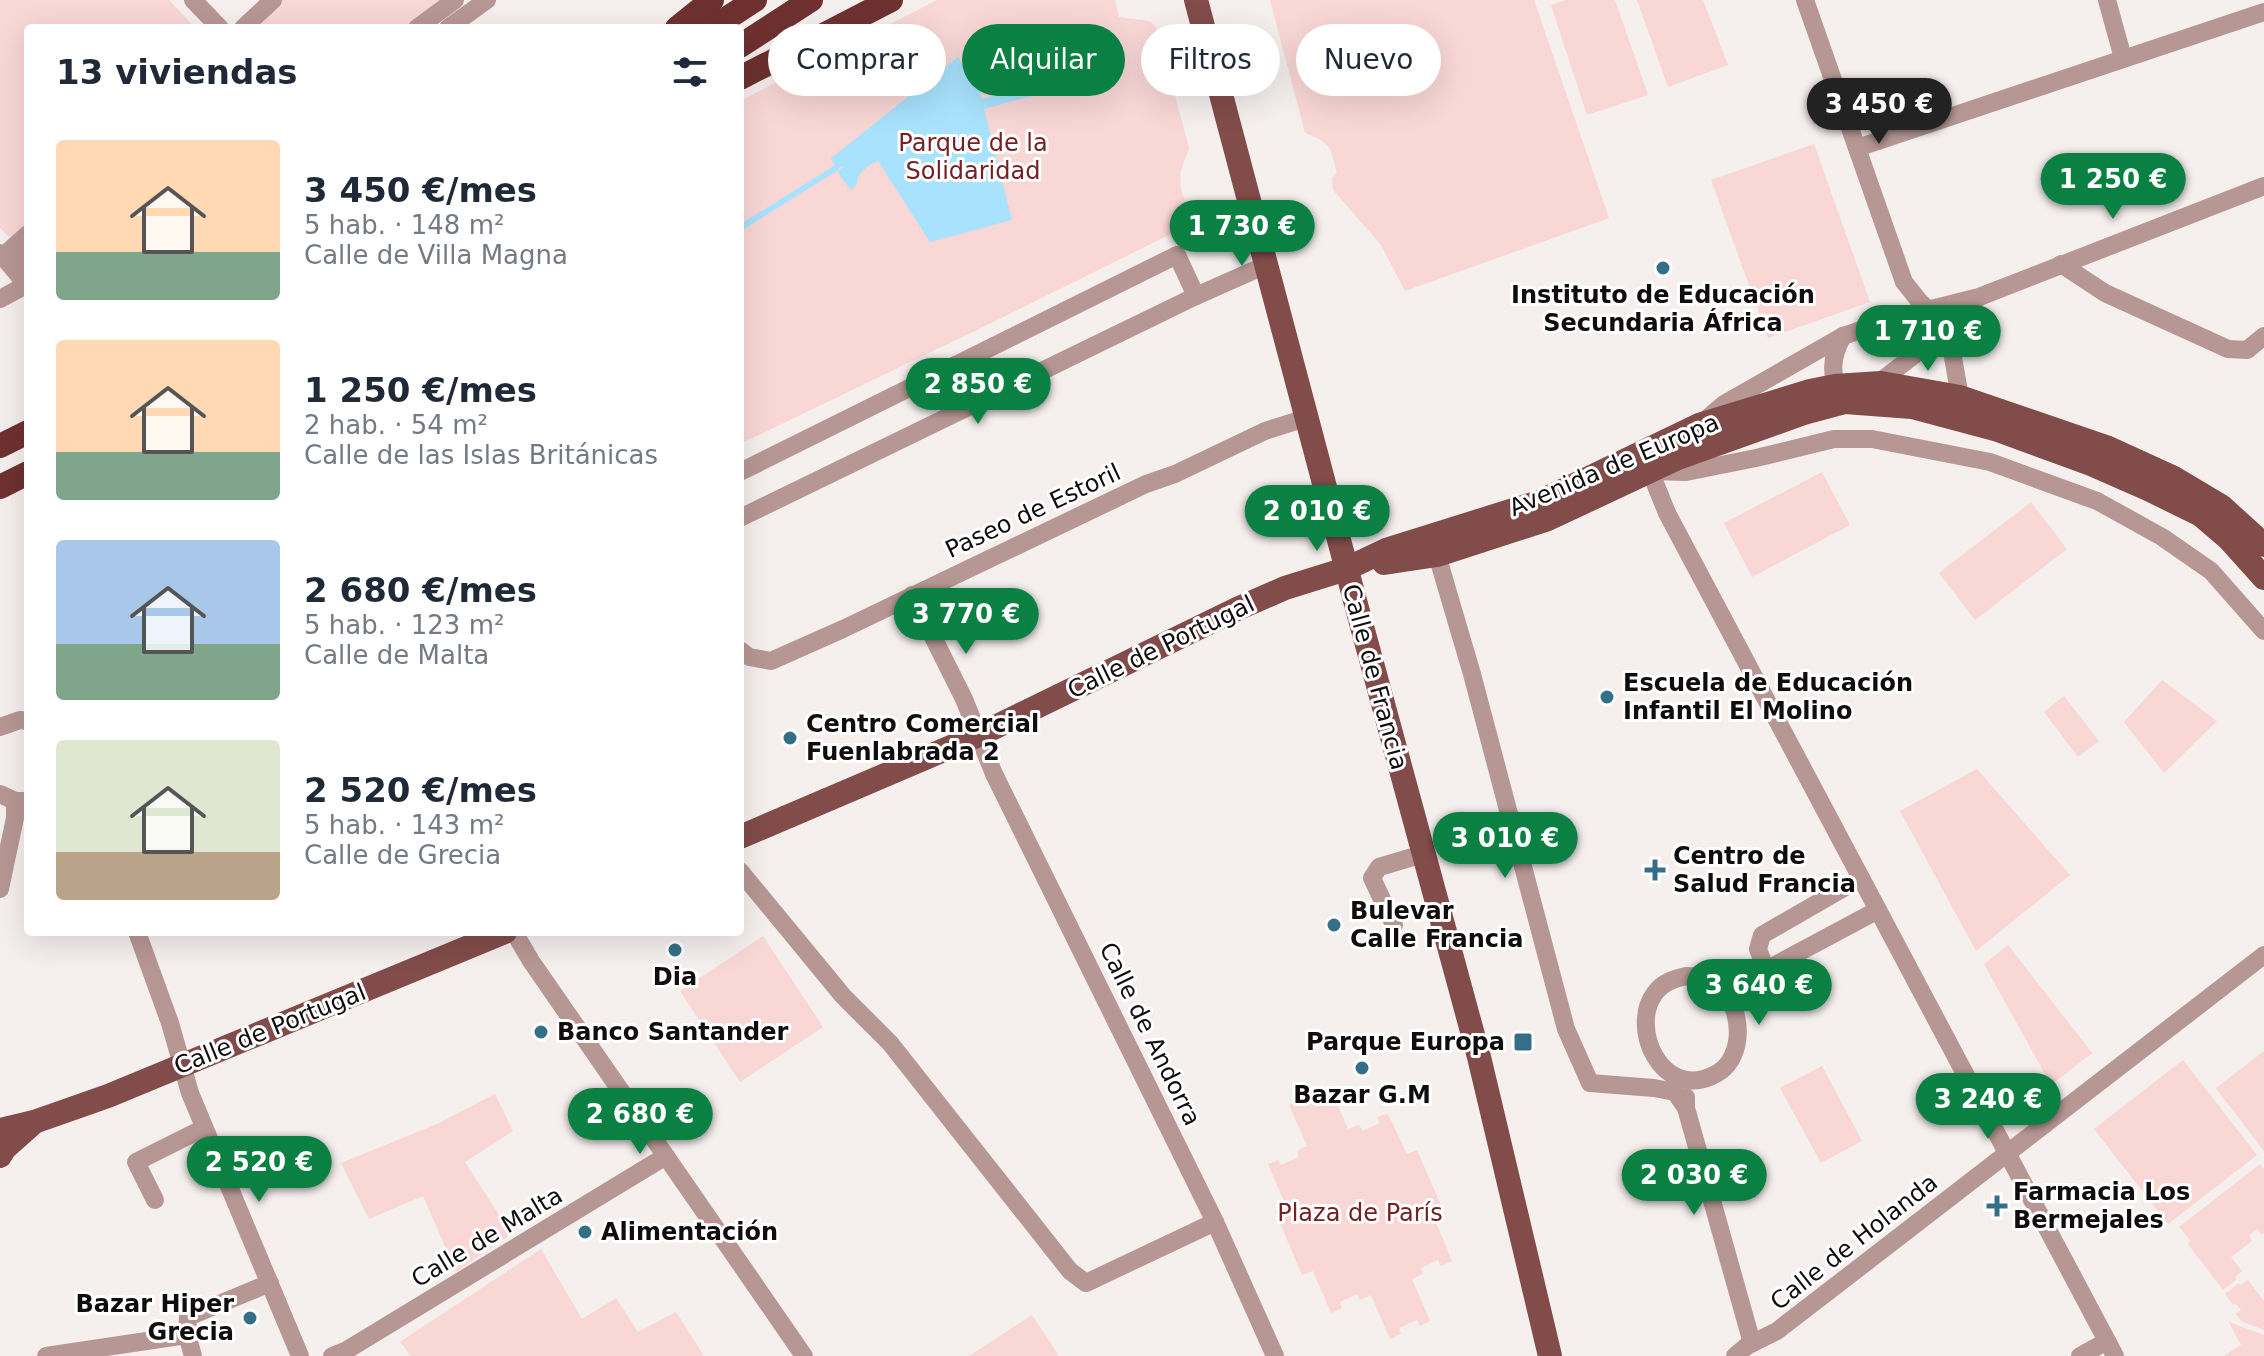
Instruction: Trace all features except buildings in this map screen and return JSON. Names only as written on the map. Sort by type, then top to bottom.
[{"type":"highway","points":[[682,24],[712,0]]},
{"type":"highway","points":[[718,24],[755,0]]},
{"type":"highway","points":[[744,43],[811,0]]},
{"type":"highway","points":[[744,76],[891,0]]},
{"type":"highway","points":[[0,446],[24,434]]},
{"type":"highway","points":[[0,487],[24,475]]},
{"type":"main road","name":"Calle de Francia","points":[[1196,0],[1479,1057],[1550,1356]]},
{"type":"main road","name":"Avenida de Europa","points":[[1346,569],[1437,555],[1548,519],[1678,458],[1804,413],[1840,394],[1881,383],[1960,397],[2106,447],[2174,478],[2221,506],[2264,545]]},
{"type":"main road","name":"Avenida de Europa","points":[[1346,569],[1386,550],[1539,502],[1699,425],[1810,391],[1912,407],[1998,430],[2091,464],[2201,515],[2228,538],[2264,578]]},
{"type":"main road","name":"Calle de Portugal","points":[[744,835],[979,735],[1237,609],[1285,588],[1346,569]]},
{"type":"main road","name":"Calle de Portugal","points":[[0,1130],[34,1122],[108,1096],[495,936]]},
{"type":"main road","name":"Calle de Portugal","points":[[0,1156],[34,1122]]},
{"type":"street","points":[[193,0],[216,24]]},
{"type":"street","points":[[247,24],[273,0]]},
{"type":"street","points":[[422,24],[455,0]]},
{"type":"street","points":[[454,24],[487,0]]},
{"type":"street","points":[[1805,0],[1904,282],[1948,329],[1960,397]]},
{"type":"street","points":[[2107,0],[2123,58]]},
{"type":"street","points":[[1857,148],[2264,12]]},
{"type":"street","points":[[1699,425],[1724,404],[1843,336],[1927,309],[1979,297],[2264,186]]},
{"type":"street","points":[[24,238],[10,250],[24,260]]},
{"type":"street","points":[[0,253],[24,281]]},
{"type":"street","points":[[744,470],[1177,255],[1196,296]]},
{"type":"street","points":[[2061,264],[2105,293],[2228,349],[2247,350],[2264,336]]},
{"type":"street","points":[[744,516],[1196,296],[1266,265]]},
{"type":"street","points":[[0,299],[24,286]]},
{"type":"street","points":[[1881,383],[1948,329],[1979,297]]},
{"type":"street","points":[[1840,394],[1833,362],[1843,336]]},
{"type":"street","name":"Paseo de Estoril","points":[[744,653],[771,661],[1146,484],[1175,474],[1265,431],[1306,418]]},
{"type":"street","name":"Avenida de Europa","points":[[1650,471],[1686,472],[1834,439],[1872,439],[1990,462],[2097,501],[2162,537],[2211,571],[2264,631]]},
{"type":"street","points":[[1650,471],[1667,513],[2111,1348],[2080,1356]]},
{"type":"street","points":[[1437,555],[1566,1029],[1590,1083],[1675,1092],[1686,1108]]},
{"type":"street","points":[[912,595],[979,735]]},
{"type":"street","points":[[0,727],[24,720]]},
{"type":"street","name":"Calle de Andorra","points":[[979,735],[994,774],[1215,1222],[1275,1356]]},
{"type":"street","points":[[0,889],[15,818],[14,799]]},
{"type":"street","points":[[1394,925],[1372,878],[1379,867],[1423,854]]},
{"type":"street","points":[[744,876],[843,996],[890,1043],[1070,1271],[1086,1283],[1215,1222]]},
{"type":"street","points":[[1861,878],[1762,935],[1758,949],[1766,970],[1878,910]]},
{"type":"street","points":[[138,936],[170,1023],[190,1093],[300,1356]]},
{"type":"street","points":[[516,936],[804,1356]]},
{"type":"street","name":"Calle de Holanda","points":[[1746,1350],[1777,1331],[2264,955]]},
{"type":"street","points":[[1686,976],[1704,978],[1720,987],[1731,1001],[1739,1031],[1731,1061],[1719,1073],[1685,1082],[1668,1073],[1655,1059],[1645,1027],[1647,1008],[1655,992],[1669,981],[1686,976]]},
{"type":"street","points":[[1685,1082],[1686,1108],[1746,1350]]},
{"type":"street","points":[[155,1200],[136,1162],[204,1128]]},
{"type":"street","name":"Calle de Malta","points":[[332,1356],[347,1350],[666,1156]]},
{"type":"street","points":[[193,1356],[187,1335],[188,1317],[270,1283]]},
{"type":"street","points":[[46,1356],[187,1335]]},
{"type":"green space","points":[[0,0],[169,0],[191,24],[24,24],[24,238],[17,245],[0,228]]},
{"type":"green space","points":[[279,0],[449,0],[416,24],[256,24]]},
{"type":"green space","name":"Parque de la Solidaridad","points":[[937,0],[1115,0],[1119,17],[1150,21],[1153,24],[1141,24],[1141,96],[1175,96],[1189,148],[1180,173],[1181,190],[1188,208],[1187,226],[744,442],[744,99],[768,87],[768,96],[946,96],[946,24],[890,24]]},
{"type":"green space","points":[[1270,0],[1534,0],[1609,218],[1405,291],[1381,245],[1333,190],[1332,178],[1337,173],[1328,147],[1305,133],[1280,38],[1280,24],[1276,24]]},
{"type":"green space","points":[[1566,0],[1615,0],[1648,95],[1587,115],[1551,5]]},
{"type":"green space","points":[[1637,0],[1703,0],[1728,65],[1668,87]]},
{"type":"green space","points":[[1814,144],[1870,302],[1768,338],[1711,180]]},
{"type":"green space","points":[[1822,472],[1850,525],[1752,577],[1724,523]]},
{"type":"green space","points":[[2031,502],[2067,549],[1975,620],[1939,573]]},
{"type":"green space","points":[[2162,680],[2217,721],[2164,773],[2124,722]]},
{"type":"green space","points":[[2064,696],[2099,741],[2078,757],[2044,712]]},
{"type":"green space","points":[[1977,769],[2070,875],[1976,951],[1900,811]]},
{"type":"green space","points":[[763,936],[823,1027],[740,1082],[680,991]]},
{"type":"green space","points":[[2008,945],[2092,1053],[2051,1085],[1984,964]]},
{"type":"green space","points":[[2264,1051],[2264,1151],[2216,1088]]},
{"type":"green space","points":[[2183,1060],[2257,1155],[2168,1224],[2094,1129]]},
{"type":"green space","points":[[1822,1066],[1862,1141],[1821,1163],[1780,1088]]},
{"type":"green space","name":"Plaza de París","points":[[1330,1087],[1348,1129],[1359,1125],[1363,1131],[1380,1123],[1377,1117],[1388,1114],[1407,1154],[1417,1150],[1445,1215],[1435,1220],[1452,1261],[1441,1266],[1438,1260],[1421,1268],[1423,1274],[1412,1279],[1430,1321],[1420,1326],[1417,1320],[1399,1328],[1401,1334],[1390,1339],[1371,1295],[1360,1300],[1357,1294],[1340,1302],[1342,1308],[1331,1313],[1313,1271],[1302,1275],[1275,1211],[1286,1206],[1268,1164],[1278,1160],[1281,1165],[1299,1157],[1297,1151],[1307,1146],[1289,1105],[1301,1100],[1304,1105],[1321,1098],[1319,1092]]},
{"type":"green space","points":[[495,1094],[513,1131],[465,1162],[511,1234],[456,1272],[423,1196],[369,1219],[341,1163],[437,1124]]},
{"type":"green space","points":[[2260,1164],[2264,1169],[2264,1233],[2262,1235],[2257,1229],[2249,1235],[2252,1241],[2231,1257],[2242,1271],[2223,1290],[2179,1227]]},
{"type":"green space","points":[[541,1249],[582,1319],[616,1298],[638,1332],[676,1312],[704,1356],[411,1356],[400,1342]]},
{"type":"green space","points":[[2248,1280],[2264,1301],[2264,1330],[2241,1321],[2236,1314],[2241,1310],[2225,1294]]},
{"type":"green space","points":[[1032,1315],[1059,1356],[969,1356]]},
{"type":"green space","points":[[2229,1322],[2264,1335],[2264,1356],[2224,1356],[2241,1345]]},
{"type":"water","points":[[958,57],[962,63],[962,96],[981,96],[982,99],[1031,96],[984,109],[1012,220],[930,242],[878,161],[863,170],[851,190],[838,171],[845,166],[836,168],[831,158],[909,96],[946,96],[946,67]]},
{"type":"waterway","points":[[744,226],[836,168]]},
{"type":"place","name":"Instituto de Educación Secundaria África","points":[[1663,268]]},
{"type":"place","name":"Escuela de Educación Infantil El Molino","points":[[1607,697]]},
{"type":"place","name":"Centro Comercial Fuenlabrada 2","points":[[790,738]]},
{"type":"place","name":"Centro de Salud Francia","points":[[1655,870]]},
{"type":"place","name":"Bulevar Calle Francia","points":[[1334,925]]},
{"type":"place","name":"Dia","points":[[675,950]]},
{"type":"place","name":"Banco Santander","points":[[541,1032]]},
{"type":"place","name":"Parque Europa","points":[[1523,1042]]},
{"type":"place","name":"Bazar G.M","points":[[1362,1068]]},
{"type":"place","name":"Farmacia Los Bermejales","points":[[1997,1206]]},
{"type":"place","name":"Alimentación","points":[[585,1232]]},
{"type":"place","name":"Bazar Hiper Grecia","points":[[250,1318]]}]
